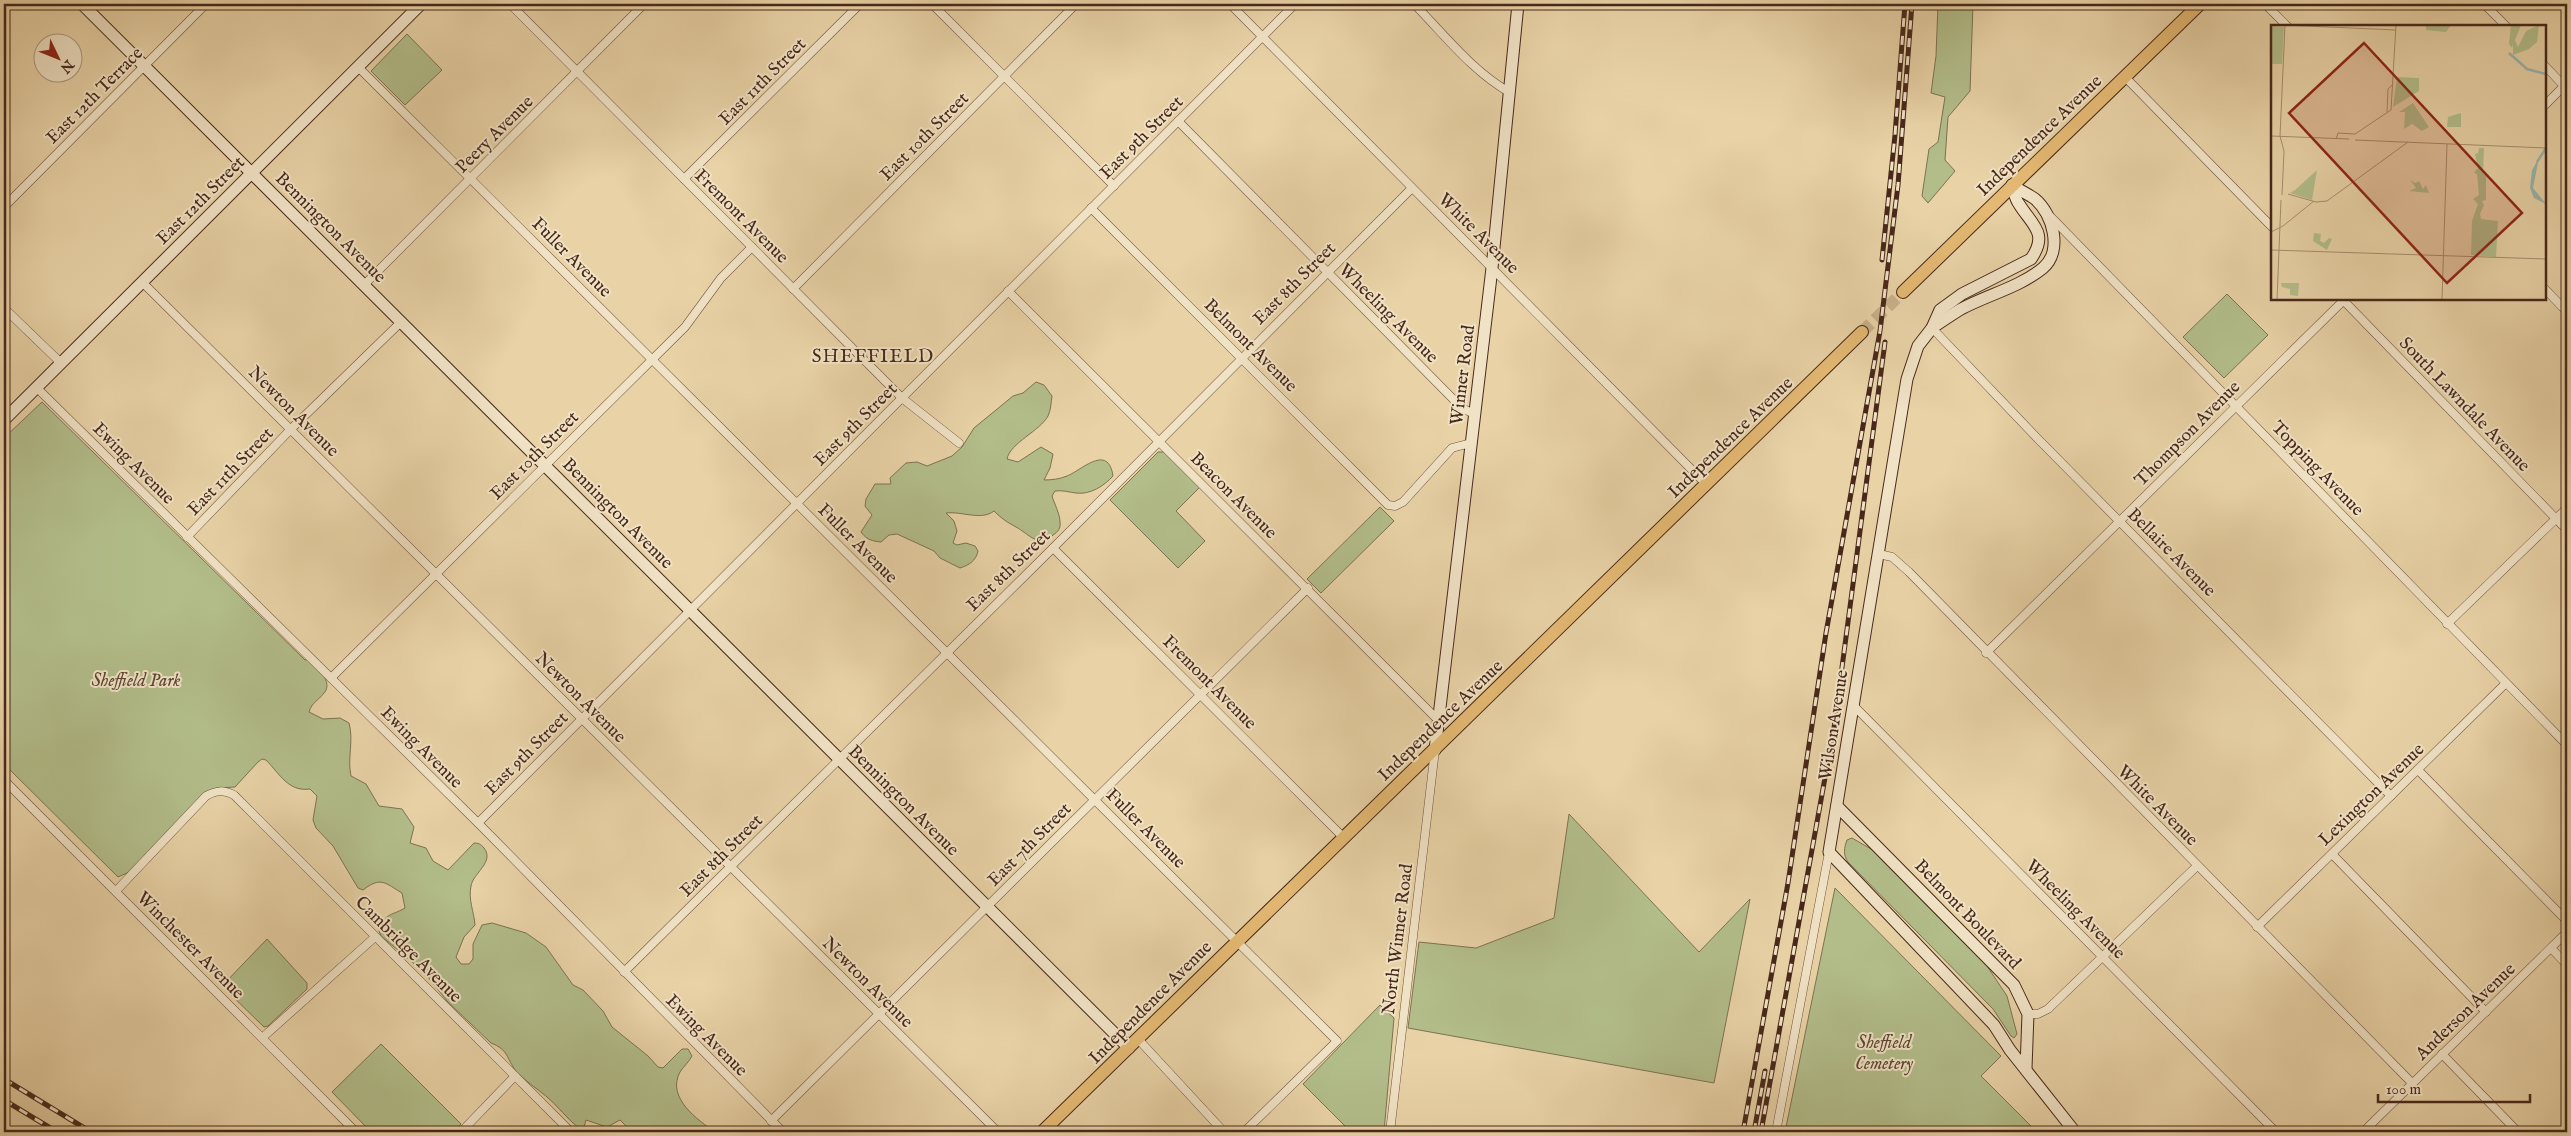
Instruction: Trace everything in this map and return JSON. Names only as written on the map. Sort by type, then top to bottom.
[{"type":"main road","name":"Bennington Avenue","points":[[82,4],[987,907],[1133,1044]]},
{"type":"main road","name":"East 12th Street","points":[[4,420],[421,4]]},
{"type":"main road","name":"Winner Road","points":[[1435,750],[1476,414],[1518,4]]},
{"type":"main road","name":"Independence Avenue","points":[[1903,292],[2200,4]]},
{"type":"main road","name":"Wilson Avenue","points":[[1932,328],[1959,310],[2028,278],[2044,267],[2053,252],[2054,238],[2046,212],[2036,200],[2012,185]]},
{"type":"main road","name":"Wilson Avenue","points":[[1829,852],[1907,379],[1918,346],[1932,328],[1940,310],[1962,294],[2031,259],[2038,249],[2039,238],[2036,227],[2018,203],[2012,185]]},
{"type":"main road","name":"Independence Avenue","points":[[1042,1132],[1862,332]]},
{"type":"main road","name":"Belmont Boulevard","points":[[1837,806],[2014,985],[2028,1014],[2026,1068]]},
{"type":"main road","points":[[1829,852],[1994,1025],[2075,1132]]},
{"type":"street","name":"East 12th Terrace","points":[[4,208],[206,4]]},
{"type":"street","name":"Fremont Avenue","points":[[510,4],[902,398],[959,443]]},
{"type":"street","name":"Peery Avenue","points":[[364,285],[644,4]]},
{"type":"street","name":"East 11th Street","points":[[684,179],[860,4]]},
{"type":"street","points":[[932,4],[1114,186]]},
{"type":"street","name":"East 10th Street","points":[[793,289],[1076,4]]},
{"type":"street","name":"White Avenue","points":[[1230,4],[1706,484]]},
{"type":"street","name":"East 9th Street","points":[[478,823],[1295,4]]},
{"type":"street","points":[[1414,4],[1473,64],[1495,84],[1509,92]]},
{"type":"street","points":[[2265,4],[2286,25]]},
{"type":"street","points":[[2484,4],[2505,25]]},
{"type":"street","name":"Fuller Avenue","points":[[358,67],[1337,1041],[1244,1132]]},
{"type":"street","points":[[2546,67],[2566,86],[2546,104]]},
{"type":"street","points":[[2125,77],[2271,226]]},
{"type":"street","name":"Wheeling Avenue","points":[[1178,121],[1462,408],[1476,414]]},
{"type":"street","name":"East 8th Street","points":[[624,972],[946,651],[1053,548],[1241,357],[1412,188]]},
{"type":"street","name":"Belmont Avenue","points":[[1091,208],[1388,505],[1396,506],[1403,502],[1452,448],[1471,443]]},
{"type":"street","name":"Topping Avenue","points":[[2046,212],[2567,746]]},
{"type":"street","name":"East 10th Street","points":[[330,678],[685,327],[721,278],[752,247]]},
{"type":"street","name":"Newton Avenue","points":[[142,282],[998,1132]]},
{"type":"street","points":[[2546,290],[2567,312]]},
{"type":"street","name":"Beacon Avenue","points":[[1008,291],[1308,588],[1438,720]]},
{"type":"street","name":"Thompson Avenue","points":[[1986,653],[2343,300]]},
{"type":"street","name":"South Lawndale Avenue","points":[[2345,300],[2567,530]]},
{"type":"street","points":[[4,308],[60,363]]},
{"type":"street","name":"East 11th Street","points":[[187,537],[291,430],[401,322]]},
{"type":"street","name":"Bellaire Avenue","points":[[1932,328],[2391,796]]},
{"type":"street","name":"Ewing Avenue","points":[[36,387],[478,823],[783,1132]]},
{"type":"street","points":[[2448,624],[2567,508]]},
{"type":"street","name":"Fremont Avenue","points":[[1053,548],[1344,838]]},
{"type":"street","name":"White Avenue","points":[[1878,554],[1892,557],[1910,572],[1986,653],[2412,1083]]},
{"type":"street","name":"East 7th Street","points":[[771,1121],[1308,588]]},
{"type":"street","name":"Lexington Avenue","points":[[2257,927],[2506,683]]},
{"type":"street","name":"Wheeling Avenue","points":[[1854,706],[2276,1132]]},
{"type":"street","name":"North Winner Road","points":[[1390,1132],[1435,750]]},
{"type":"street","points":[[2418,770],[2567,922]]},
{"type":"street","name":"Winchester Avenue","points":[[4,780],[356,1132]]},
{"type":"street","name":"Cambridge Avenue","points":[[116,892],[206,796],[214,792],[223,791],[234,795],[571,1132]]},
{"type":"street","name":"Wilson Avenue","points":[[1776,1132],[1829,852]]},
{"type":"street","points":[[2332,854],[2486,1012]]},
{"type":"street","points":[[2028,1014],[2038,1014],[2048,1009],[2196,866]]},
{"type":"street","name":"Anderson Avenue","points":[[2363,1132],[2567,932]]},
{"type":"street","points":[[262,1038],[375,937]]},
{"type":"street","points":[[2551,948],[2567,965]]},
{"type":"street","name":"Bennington Avenue","points":[[1133,1044],[1224,1132]]},
{"type":"street","points":[[2442,1054],[2518,1132]]},
{"type":"street","points":[[461,1132],[515,1076]]},
{"type":"green space","points":[[1938,4],[1973,4],[1970,91],[1948,117],[1945,160],[1955,171],[1928,203],[1922,196],[1929,149],[1938,142],[1945,97],[1931,93],[1936,56]]},
{"type":"green space","points":[[407,34],[442,70],[405,105],[371,71]]},
{"type":"green space","points":[[2227,294],[2268,335],[2224,378],[2183,337]]},
{"type":"green space","points":[[1036,382],[1044,385],[1052,396],[1049,414],[1039,427],[1019,442],[1009,453],[1007,459],[1018,462],[1041,447],[1053,454],[1050,468],[1044,480],[1064,477],[1094,461],[1100,460],[1106,461],[1110,466],[1113,476],[1101,486],[1086,493],[1055,491],[1052,496],[1060,524],[1060,528],[1056,533],[1043,541],[1034,539],[1007,522],[994,511],[977,516],[946,513],[954,521],[957,531],[953,543],[957,545],[966,543],[975,546],[978,551],[972,562],[960,568],[940,558],[934,551],[897,534],[889,535],[881,542],[870,540],[863,535],[861,532],[872,515],[865,506],[866,499],[875,484],[891,484],[890,478],[906,463],[917,462],[927,466],[952,456],[962,447],[974,428],[1013,396],[1023,393]]},
{"type":"green space","name":"Sheffield Park","points":[[42,402],[305,660],[310,659],[320,670],[326,680],[327,689],[309,712],[323,719],[340,718],[349,723],[351,736],[351,776],[366,784],[379,806],[402,809],[414,827],[410,843],[426,848],[433,861],[448,870],[474,843],[484,848],[487,858],[473,881],[470,891],[475,925],[464,937],[456,957],[461,964],[469,964],[473,959],[473,944],[482,925],[492,923],[526,933],[546,947],[573,985],[583,990],[603,1011],[612,1027],[648,1056],[658,1067],[663,1068],[682,1049],[688,1049],[692,1056],[680,1072],[677,1091],[680,1099],[693,1115],[715,1132],[632,1132],[620,1120],[607,1127],[586,1120],[584,1127],[580,1129],[575,1125],[550,1100],[519,1075],[501,1048],[491,1043],[447,1001],[424,972],[381,936],[379,931],[386,918],[405,908],[402,893],[383,882],[374,883],[363,890],[358,888],[333,846],[316,828],[313,820],[317,796],[310,789],[296,788],[290,785],[266,760],[262,759],[258,762],[235,787],[217,788],[129,872],[118,877],[4,764],[4,438]]},
{"type":"green space","points":[[1158,452],[1164,452],[1200,487],[1176,511],[1205,541],[1178,568],[1110,500]]},
{"type":"green space","points":[[1380,507],[1394,521],[1321,593],[1307,579]]},
{"type":"green space","points":[[1569,814],[1699,952],[1750,899],[1714,1083],[1408,1028],[1419,942],[1476,948],[1554,918]]},
{"type":"green space","points":[[1852,838],[1871,849],[1987,966],[2007,996],[2017,1034],[2014,1038],[1993,1009],[1848,862],[1845,857],[1845,849],[1847,840]]},
{"type":"green space","name":"Sheffield Cemetery","points":[[1835,888],[2001,1056],[1981,1076],[2037,1132],[1785,1132]]},
{"type":"green space","points":[[267,939],[307,983],[307,989],[268,1026],[264,1027],[222,986]]},
{"type":"green space","points":[[1380,1005],[1394,1018],[1384,1132],[1345,1132],[1348,1129],[1303,1084]]},
{"type":"green space","points":[[381,1044],[461,1124],[453,1132],[371,1132],[332,1092]]},
{"type":"tunnel","points":[[1862,332],[1903,292]]},
{"type":"railway","points":[[1882,260],[1895,135],[1905,4]]},
{"type":"railway","points":[[1743,1132],[1788,883],[1826,633],[1880,331],[1898,185],[1912,4]]},
{"type":"railway","points":[[1761,1132],[1834,728],[1885,342]]},
{"type":"railway","points":[[1754,1132],[1765,1071]]},
{"type":"railway","points":[[4,1079],[91,1132]]},
{"type":"railway","points":[[4,1100],[57,1132]]},
{"type":"district","name":"SHEFFIELD","points":[[873,355]]}]
